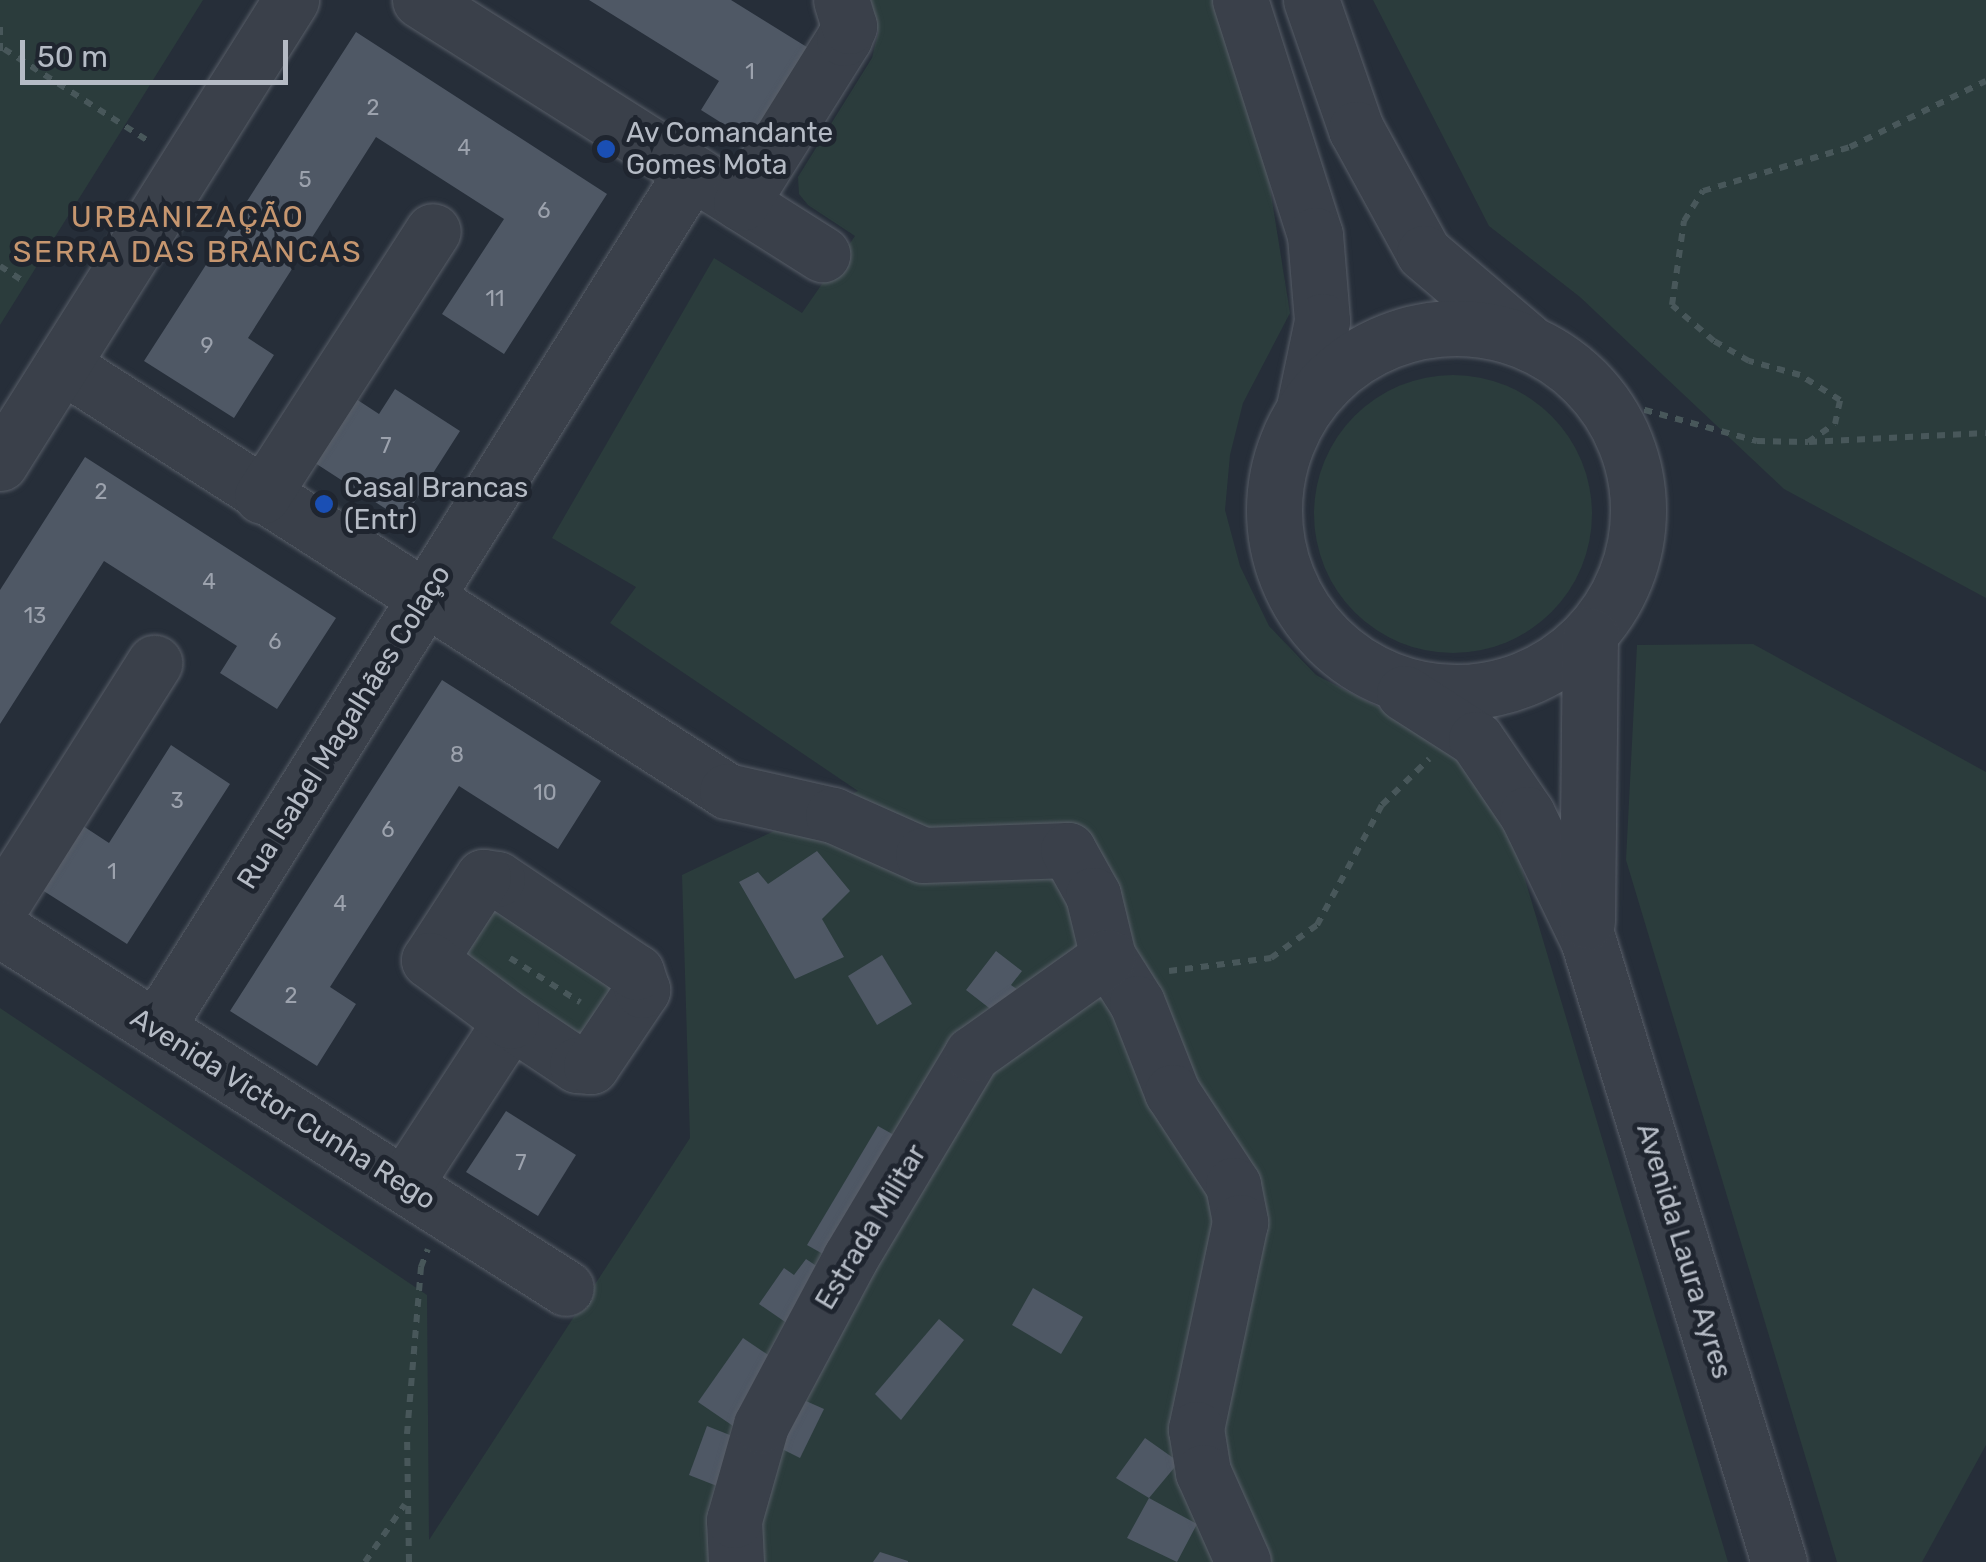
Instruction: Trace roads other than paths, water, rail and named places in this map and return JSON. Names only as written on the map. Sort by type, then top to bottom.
[{"type":"street","points":[[0,464],[291,0]]},
{"type":"street","points":[[420,0],[822,254]]},
{"type":"street","points":[[741,204],[844,38],[849,26],[841,0]]},
{"type":"street","points":[[1240,0],[1316,236],[1322,321],[1304,407],[1278,462],[1272,522],[1287,581],[1319,633],[1367,670],[1412,688],[1476,691],[1508,686],[1552,666],[1590,634],[1616,597],[1632,556],[1638,512],[1633,469],[1598,397],[1568,366],[1531,344],[1424,253],[1356,128],[1311,0]]},
{"type":"street","name":"Rua Isabel Magalhães Colaço","points":[[156,1028],[691,173]]},
{"type":"street","points":[[262,496],[433,231]]},
{"type":"street","points":[[1304,407],[1338,370],[1382,343],[1414,334],[1482,330],[1531,344]]},
{"type":"street","points":[[62,366],[726,791],[832,815],[923,855],[961,858],[1060,846],[1093,895],[1112,962],[1138,1003],[1172,1092],[1233,1185],[1240,1222],[1196,1429],[1203,1472],[1244,1562]]},
{"type":"street","name":"Avenida Laura Ayres","points":[[1588,940],[1584,823],[1590,634]]},
{"type":"street","points":[[0,907],[154,663]]},
{"type":"street","name":"Avenida Laura Ayres","points":[[1367,670],[1476,739],[1526,814],[1588,940],[1779,1562]]},
{"type":"street","points":[[497,879],[641,978],[642,990],[597,1062],[585,1067],[501,994],[429,960],[476,880],[497,879]]},
{"type":"street","name":"Avenida Victor Cunha Rego","points":[[0,929],[566,1288]]},
{"type":"street","name":"Estrada Militar","points":[[736,1562],[734,1520],[760,1426],[850,1258],[972,1054],[1112,962]]},
{"type":"street","points":[[424,1198],[501,994]]},
{"type":"place","name":"Av Comandante Gomes Mota","points":[[606,149]]},
{"type":"place","name":"Casal Brancas (Entr)","points":[[324,504]]},
{"type":"district","name":"URBANIZAÇÃO SERRA DAS BRANCAS","points":[[188,234]]}]
